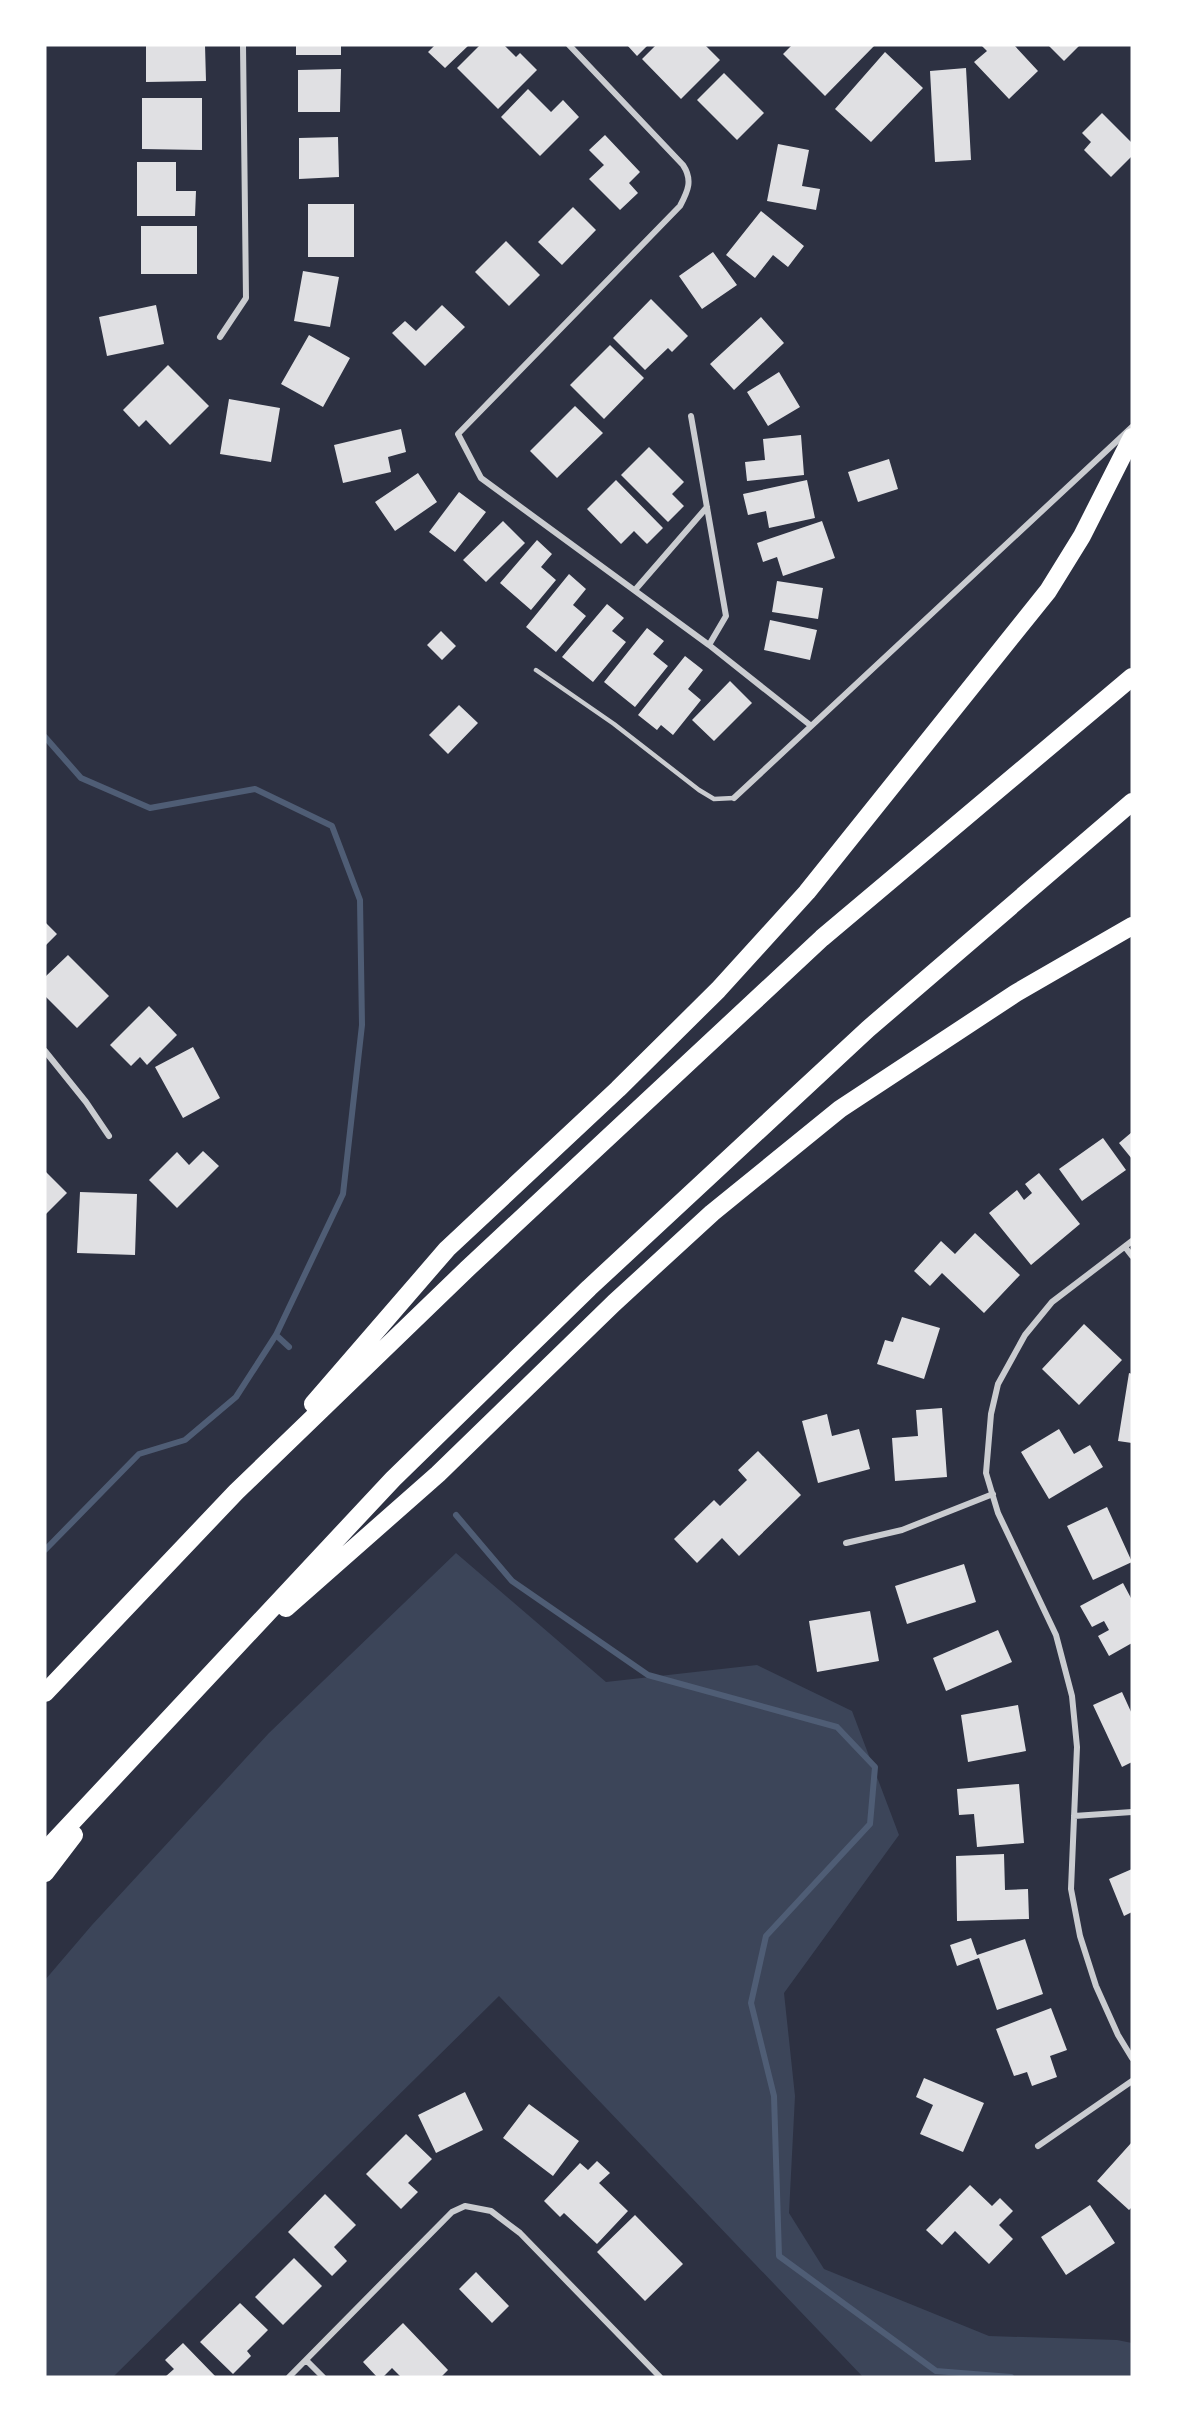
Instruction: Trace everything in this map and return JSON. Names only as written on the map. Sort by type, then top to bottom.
[{"type":"highway","points":[[236,1492],[447,1249],[717,990],[807,892],[1048,591],[1082,536],[1132,437]]},
{"type":"highway","points":[[45,1693],[236,1492],[467,1269],[822,938],[1132,678]]},
{"type":"highway","points":[[45,1851],[393,1479],[589,1288],[868,1029],[1132,802]]},
{"type":"highway","points":[[202,1683],[438,1474],[614,1303],[721,1205],[840,1109],[1016,993],[1132,926]]},
{"type":"highway","points":[[45,1873],[135,1754]]},
{"type":"street","points":[[220,337],[246,298],[243,45]]},
{"type":"street","points":[[569,45],[683,165],[688,172],[690,188],[680,206],[482,406],[458,434],[481,478],[709,645],[810,725]]},
{"type":"street","points":[[691,416],[726,616],[709,645]]},
{"type":"street","points":[[734,798],[1132,427]]},
{"type":"street","points":[[635,590],[707,507]]},
{"type":"street","points":[[45,1051],[87,1102],[109,1136]]},
{"type":"street","points":[[1132,1241],[1052,1302],[1025,1335],[998,1384],[991,1414],[986,1473],[998,1513],[1056,1635],[1072,1696],[1077,1747],[1071,1889],[1080,1936],[1096,1986],[1118,2035],[1132,2058]]},
{"type":"street","points":[[1125,1247],[1132,1256]]},
{"type":"street","points":[[846,1543],[902,1530],[993,1494]]},
{"type":"street","points":[[1074,1816],[1132,1812]]},
{"type":"street","points":[[1038,2146],[1132,2081]]},
{"type":"street","points":[[289,2377],[452,2212],[465,2206],[491,2211],[520,2233],[660,2377]]},
{"type":"street","points":[[306,2360],[323,2377]]},
{"type":"lane","points":[[536,670],[614,724],[699,790],[714,799],[734,798]]},
{"type":"shaded area","points":[[456,1553],[606,1682],[757,1665],[852,1711],[899,1835],[784,1993],[795,2096],[789,2213],[824,2269],[989,2336],[1117,2340],[1132,2343],[1132,2377],[863,2377],[499,1996],[113,2377],[45,2377],[45,1980],[92,1925],[269,1733]]},
{"type":"building","points":[[146,45],[205,45],[206,81],[146,82]]},
{"type":"building","points":[[296,45],[341,45],[341,55],[296,55]]},
{"type":"building","points":[[435,45],[469,45],[445,68],[428,52]]},
{"type":"building","points":[[480,45],[504,45],[516,57],[520,53],[537,70],[498,109],[457,68]]},
{"type":"building","points":[[627,45],[648,45],[637,56]]},
{"type":"building","points":[[656,45],[705,45],[720,60],[681,99],[642,59]]},
{"type":"building","points":[[792,45],[875,45],[825,96],[783,54]]},
{"type":"building","points":[[981,45],[1014,45],[1038,71],[1009,99],[974,62],[987,51]]},
{"type":"building","points":[[1048,45],[1080,45],[1064,61]]},
{"type":"building","points":[[885,52],[923,88],[871,142],[835,109]]},
{"type":"building","points":[[966,68],[971,160],[935,162],[930,71]]},
{"type":"building","points":[[341,69],[340,112],[298,112],[298,70]]},
{"type":"building","points":[[724,73],[764,113],[737,140],[697,100]]},
{"type":"building","points":[[528,89],[551,112],[563,100],[579,117],[540,156],[501,117]]},
{"type":"building","points":[[142,98],[202,98],[202,150],[142,149]]},
{"type":"building","points":[[1102,113],[1132,143],[1132,156],[1111,177],[1084,150],[1091,142],[1082,133]]},
{"type":"building","points":[[605,135],[640,172],[629,183],[638,193],[620,210],[589,179],[604,165],[589,150]]},
{"type":"building","points":[[338,137],[339,177],[299,179],[299,138]]},
{"type":"building","points":[[778,144],[809,150],[802,186],[820,189],[816,210],[767,201]]},
{"type":"building","points":[[137,162],[176,162],[176,191],[196,191],[195,216],[137,216]]},
{"type":"building","points":[[308,204],[354,204],[354,257],[308,257]]},
{"type":"building","points":[[573,207],[596,230],[562,265],[538,242]]},
{"type":"building","points":[[761,211],[804,246],[788,267],[773,255],[755,278],[726,255]]},
{"type":"building","points":[[141,226],[197,226],[197,274],[141,274]]},
{"type":"building","points":[[506,241],[540,275],[509,306],[475,272]]},
{"type":"building","points":[[713,252],[737,285],[702,309],[679,276]]},
{"type":"building","points":[[303,271],[339,277],[330,327],[294,321]]},
{"type":"building","points":[[651,299],[688,336],[672,352],[668,348],[645,370],[613,338]]},
{"type":"building","points":[[156,305],[164,344],[107,356],[99,317]]},
{"type":"building","points":[[442,305],[465,327],[425,366],[392,333],[405,321],[416,331]]},
{"type":"building","points":[[761,317],[784,343],[734,390],[710,364]]},
{"type":"building","points":[[309,335],[350,358],[323,407],[281,384]]},
{"type":"building","points":[[610,345],[644,378],[604,419],[570,385]]},
{"type":"building","points":[[168,365],[209,406],[170,445],[146,420],[139,427],[123,410]]},
{"type":"building","points":[[779,372],[800,407],[768,426],[747,392]]},
{"type":"building","points":[[229,399],[280,408],[271,462],[220,454]]},
{"type":"building","points":[[575,406],[603,433],[557,478],[530,451]]},
{"type":"building","points":[[401,429],[406,452],[388,457],[391,472],[343,483],[334,445]]},
{"type":"building","points":[[801,435],[804,475],[747,481],[745,462],[765,460],[763,439]]},
{"type":"building","points":[[649,447],[684,482],[672,494],[684,506],[668,522],[621,475]]},
{"type":"building","points":[[889,459],[898,489],[858,502],[848,472]]},
{"type":"building","points":[[418,473],[437,502],[395,531],[375,502]]},
{"type":"building","points":[[616,480],[663,528],[647,544],[634,531],[621,544],[587,509]]},
{"type":"building","points":[[807,480],[815,518],[769,528],[766,511],[748,515],[743,494]]},
{"type":"building","points":[[459,492],[486,512],[455,552],[429,532]]},
{"type":"building","points":[[503,521],[525,543],[486,582],[463,560]]},
{"type":"building","points":[[822,521],[835,558],[783,576],[777,557],[763,562],[757,543]]},
{"type":"building","points":[[537,540],[552,554],[541,567],[556,580],[531,610],[500,583]]},
{"type":"building","points":[[569,574],[586,589],[573,605],[586,616],[556,652],[526,627]]},
{"type":"building","points":[[777,581],[823,588],[818,619],[772,612]]},
{"type":"building","points":[[607,604],[624,618],[612,631],[626,642],[593,682],[562,657]]},
{"type":"building","points":[[770,620],[817,630],[810,660],[764,650]]},
{"type":"building","points":[[647,628],[664,641],[653,654],[668,666],[635,707],[604,682]]},
{"type":"building","points":[[441,631],[456,646],[442,660],[427,645]]},
{"type":"building","points":[[685,656],[703,670],[688,689],[701,700],[673,735],[661,725],[657,730],[638,715]]},
{"type":"building","points":[[730,681],[752,703],[714,741],[692,720]]},
{"type":"building","points":[[459,705],[478,723],[448,754],[429,735]]},
{"type":"building","points":[[45,922],[57,934],[45,946]]},
{"type":"building","points":[[68,955],[109,996],[77,1028],[45,996],[45,977]]},
{"type":"building","points":[[149,1006],[177,1035],[147,1065],[140,1057],[131,1066],[110,1045]]},
{"type":"building","points":[[193,1047],[220,1098],[183,1118],[155,1067]]},
{"type":"building","points":[[1132,1132],[1132,1159],[1119,1143]]},
{"type":"building","points":[[1103,1138],[1126,1170],[1082,1201],[1059,1169]]},
{"type":"building","points":[[203,1151],[219,1166],[177,1208],[149,1180],[177,1152],[189,1165]]},
{"type":"building","points":[[45,1171],[67,1193],[45,1215]]},
{"type":"building","points":[[1039,1173],[1080,1224],[1031,1265],[989,1213],[1017,1190],[1024,1200],[1032,1193],[1025,1184]]},
{"type":"building","points":[[80,1192],[137,1194],[135,1255],[77,1253]]},
{"type":"building","points":[[975,1233],[1020,1275],[984,1313],[942,1273],[930,1286],[914,1271],[941,1241],[955,1254]]},
{"type":"building","points":[[902,1317],[940,1328],[924,1379],[877,1364],[885,1340],[893,1342]]},
{"type":"building","points":[[1084,1324],[1122,1360],[1079,1405],[1042,1369]]},
{"type":"building","points":[[1129,1373],[1132,1374],[1132,1443],[1118,1441]]},
{"type":"building","points":[[942,1408],[947,1477],[895,1481],[892,1438],[918,1436],[916,1410]]},
{"type":"building","points":[[827,1414],[832,1436],[859,1429],[870,1469],[818,1483],[802,1421]]},
{"type":"building","points":[[1059,1429],[1074,1454],[1090,1445],[1103,1467],[1049,1499],[1021,1452]]},
{"type":"building","points":[[758,1451],[801,1495],[739,1556],[722,1538],[697,1563],[674,1539],[714,1500],[720,1506],[747,1480],[738,1470]]},
{"type":"building","points":[[1107,1507],[1132,1562],[1093,1580],[1067,1526]]},
{"type":"building","points":[[964,1564],[976,1602],[907,1624],[895,1586]]},
{"type":"building","points":[[1123,1583],[1132,1600],[1132,1643],[1109,1656],[1098,1636],[1109,1630],[1104,1621],[1092,1627],[1080,1606]]},
{"type":"building","points":[[870,1611],[879,1661],[817,1672],[809,1621]]},
{"type":"building","points":[[998,1630],[1012,1662],[946,1691],[933,1658]]},
{"type":"building","points":[[1122,1692],[1132,1714],[1132,1762],[1122,1767],[1093,1705]]},
{"type":"building","points":[[1018,1705],[1026,1751],[968,1762],[961,1715]]},
{"type":"building","points":[[1019,1784],[1024,1843],[977,1847],[974,1814],[959,1815],[957,1789]]},
{"type":"building","points":[[1004,1854],[1005,1890],[1028,1889],[1029,1919],[957,1921],[956,1856]]},
{"type":"building","points":[[1132,1869],[1132,1912],[1124,1916],[1109,1879]]},
{"type":"building","points":[[971,1938],[977,1955],[1025,1939],[1043,1994],[997,2010],[979,1958],[957,1966],[950,1945]]},
{"type":"building","points":[[1051,2008],[1067,2050],[1050,2056],[1057,2077],[1032,2086],[1027,2072],[1014,2076],[996,2029]]},
{"type":"building","points":[[924,2078],[984,2103],[963,2152],[920,2134],[933,2105],[916,2097]]},
{"type":"building","points":[[465,2092],[483,2130],[436,2153],[418,2115]]},
{"type":"building","points":[[529,2104],[579,2141],[553,2176],[503,2138]]},
{"type":"building","points":[[406,2134],[432,2159],[408,2183],[418,2192],[401,2209],[366,2174]]},
{"type":"building","points":[[1132,2142],[1132,2207],[1129,2210],[1097,2181]]},
{"type":"building","points":[[597,2161],[610,2173],[599,2183],[628,2211],[597,2244],[564,2213],[560,2217],[544,2201],[580,2163],[588,2170]]},
{"type":"building","points":[[970,2185],[992,2206],[1000,2198],[1013,2211],[999,2225],[1013,2239],[989,2264],[955,2231],[942,2245],[926,2230]]},
{"type":"building","points":[[325,2194],[356,2225],[334,2247],[347,2261],[332,2276],[288,2232]]},
{"type":"building","points":[[1090,2205],[1115,2243],[1066,2275],[1041,2237]]},
{"type":"building","points":[[635,2215],[683,2264],[645,2301],[597,2252]]},
{"type":"building","points":[[294,2258],[322,2286],[283,2325],[255,2297]]},
{"type":"building","points":[[476,2272],[509,2306],[492,2323],[459,2289]]},
{"type":"building","points":[[240,2303],[268,2330],[247,2351],[251,2356],[233,2374],[200,2342]]},
{"type":"building","points":[[403,2323],[448,2370],[441,2377],[401,2377],[392,2368],[383,2377],[377,2377],[363,2362]]},
{"type":"building","points":[[183,2343],[216,2377],[165,2377],[174,2369],[165,2360]]},
{"type":"waterway","points":[[45,737],[81,778],[150,808],[255,789],[332,826],[360,900],[362,1025],[343,1194],[276,1335],[236,1397],[185,1440],[139,1454],[45,1550]]},
{"type":"waterway","points":[[276,1335],[289,1347]]},
{"type":"waterway","points":[[456,1515],[512,1581],[648,1675],[837,1727],[875,1767],[870,1824],[766,1936],[751,2003],[774,2096],[779,2256],[936,2371],[1011,2377]]}]
